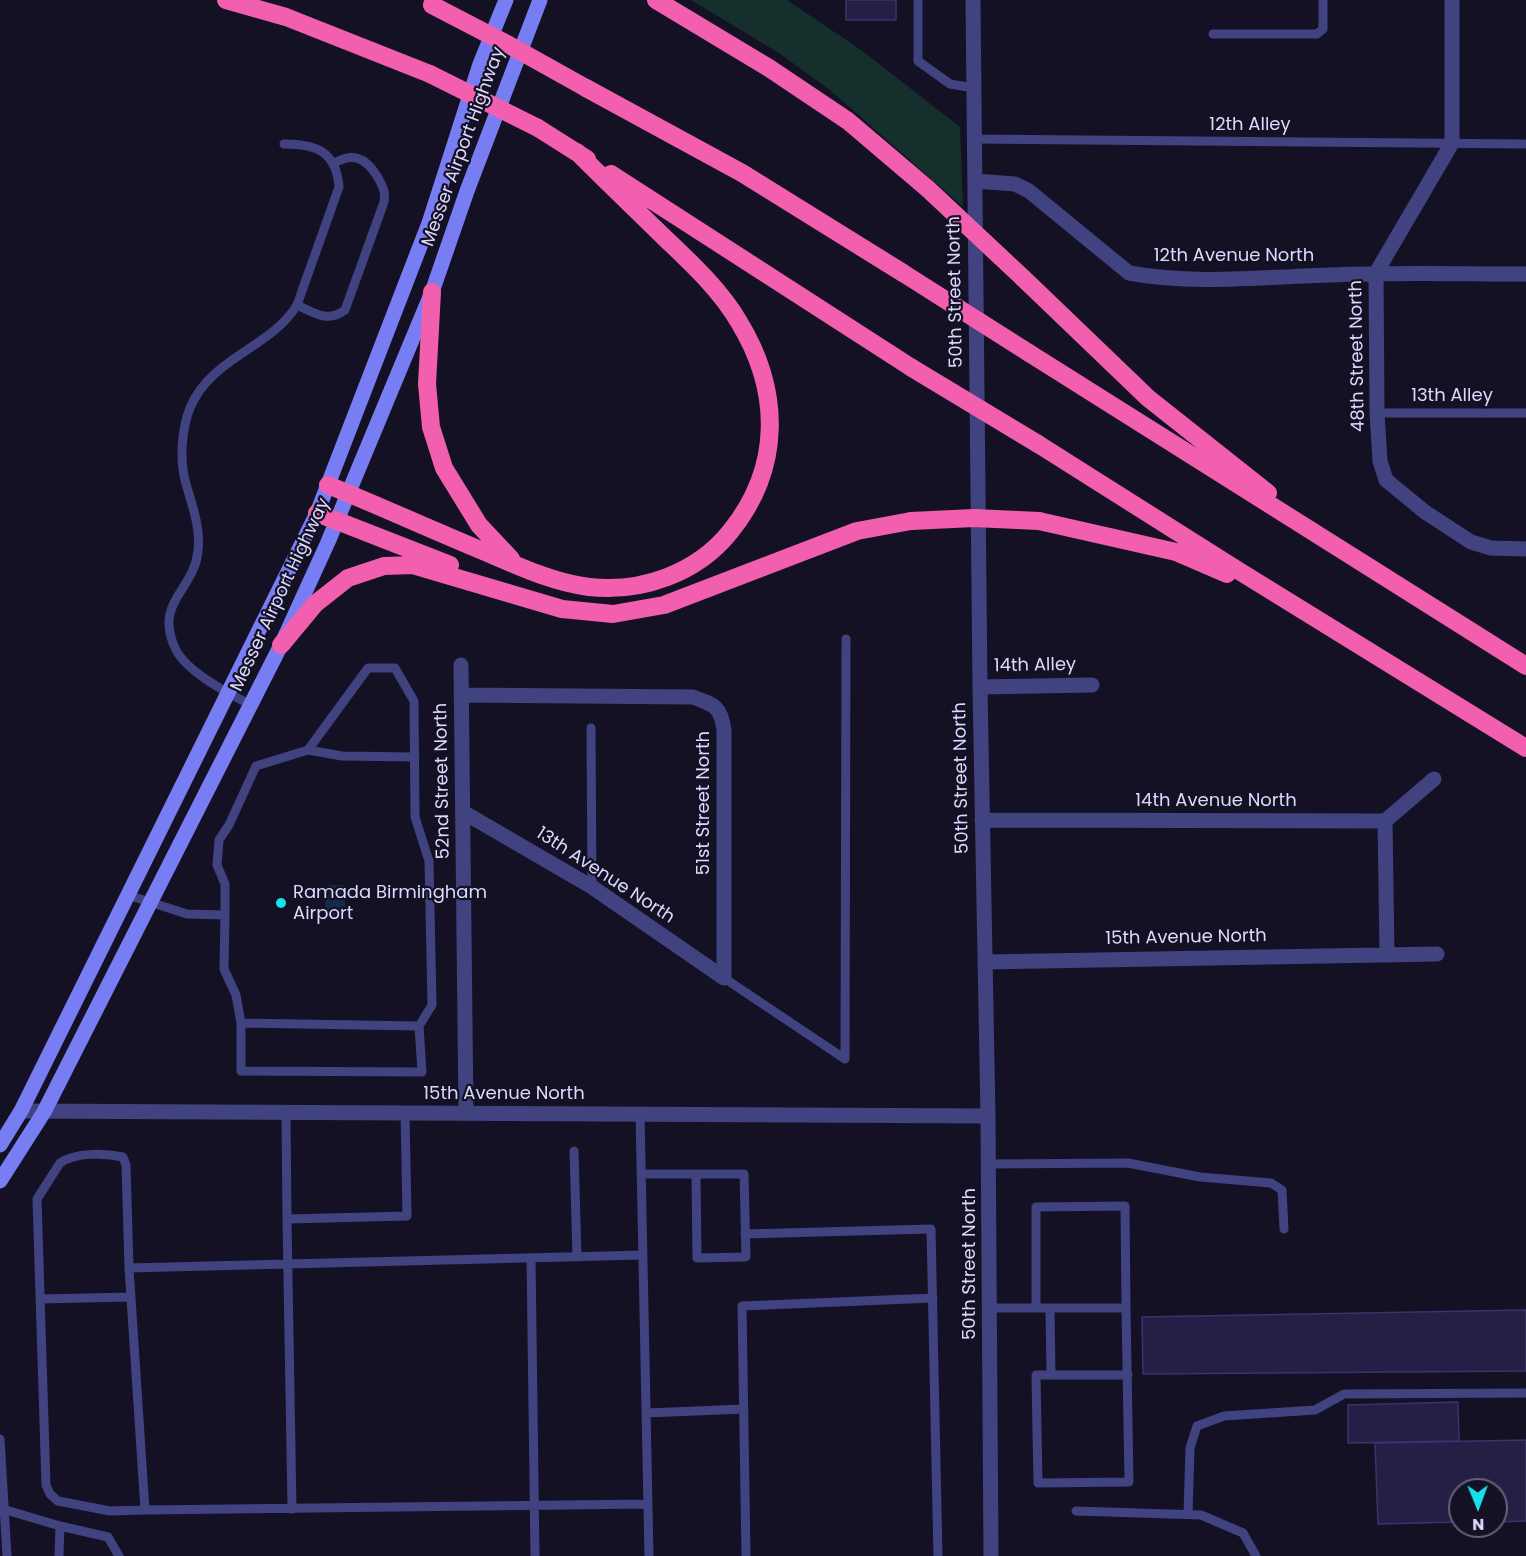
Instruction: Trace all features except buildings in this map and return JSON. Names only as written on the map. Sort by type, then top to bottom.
[{"type":"highway","points":[[226,0],[286,17],[430,74],[538,128],[912,368],[1526,748]]},
{"type":"highway","points":[[649,0],[662,4],[769,68],[848,121],[928,189],[1148,398],[1345,553]]},
{"type":"highway","points":[[426,3],[509,45],[741,173],[1526,666]]},
{"type":"highway","points":[[328,485],[516,565],[561,582],[591,587],[631,587],[662,580],[695,565],[720,544],[745,514],[759,486],[768,454],[771,424],[768,395],[761,366],[739,321],[705,277],[577,152]]},
{"type":"highway","points":[[432,292],[427,384],[431,428],[440,458],[479,525],[516,565]]},
{"type":"highway","points":[[317,513],[562,609]]},
{"type":"highway","points":[[281,645],[315,604],[348,578],[384,566],[413,565],[562,609],[613,615],[664,605],[857,531],[911,521],[974,518],[1039,521],[1176,552],[1274,593]]},
{"type":"main road","name":"Messer Airport Highway","points":[[0,1145],[21,1111],[317,513],[429,223],[480,63],[506,0]]},
{"type":"main road","name":"Messer Airport Highway","points":[[0,1181],[44,1112],[281,645],[349,494],[432,292],[467,191],[540,0]]},
{"type":"street","name":"50th Street North","points":[[972,0],[980,687],[988,1116],[991,1556]]},
{"type":"street","points":[[1452,0],[1452,143]]},
{"type":"street","name":"48th Street North","points":[[1452,143],[1376,273],[1377,412],[1380,461],[1386,480],[1425,512],[1471,542],[1491,548],[1526,549]]},
{"type":"street","name":"12th Avenue North","points":[[975,180],[1016,184],[1029,191],[1129,273],[1146,276],[1199,279],[1376,273],[1526,274]]},
{"type":"street","name":"52nd Street North","points":[[461,665],[466,1113]]},
{"type":"street","name":"14th Alley","points":[[980,687],[1092,685]]},
{"type":"street","name":"51st Street North","points":[[461,696],[693,697],[710,703],[722,714],[724,730],[724,978]]},
{"type":"street","points":[[1434,779],[1385,821],[1387,954],[1437,954]]},
{"type":"street","name":"13th Avenue North","points":[[463,812],[592,887],[724,978]]},
{"type":"street","name":"14th Avenue North","points":[[982,820],[1385,821]]},
{"type":"street","name":"15th Avenue North","points":[[985,962],[1387,954]]},
{"type":"street","name":"15th Avenue North","points":[[21,1111],[988,1116]]},
{"type":"lane","points":[[918,0],[918,61],[950,84],[974,88]]},
{"type":"lane","points":[[1214,34],[1317,34],[1323,29],[1323,0]]},
{"type":"lane","name":"12th Alley","points":[[974,139],[1526,144]]},
{"type":"lane","points":[[251,705],[228,693],[184,661],[174,646],[169,623],[172,606],[190,577],[198,553],[198,531],[183,473],[183,437],[190,408],[208,382],[235,356],[275,331],[289,318],[297,305],[339,187],[333,164],[314,147],[284,144]]},
{"type":"lane","points":[[297,305],[323,317],[339,315],[345,310],[384,202],[384,188],[370,165],[361,159],[348,158],[333,164]]},
{"type":"lane","name":"13th Alley","points":[[1377,412],[1526,413]]},
{"type":"lane","points":[[724,978],[845,1059],[846,639]]},
{"type":"lane","points":[[308,750],[368,668],[394,668],[414,701],[415,757],[415,817],[429,861],[430,873],[432,1005],[419,1026],[422,1072],[241,1071],[242,1023],[236,995],[225,969],[225,884],[217,865],[219,840],[229,825],[256,766],[308,750],[342,756],[415,757]]},
{"type":"lane","points":[[591,728],[592,887]]},
{"type":"lane","points":[[128,895],[187,914],[225,915]]},
{"type":"lane","points":[[242,1023],[419,1026]]},
{"type":"lane","points":[[286,1113],[292,1509]]},
{"type":"lane","points":[[287,1219],[407,1216],[405,1113]]},
{"type":"lane","points":[[640,1114],[650,1556]]},
{"type":"lane","points":[[574,1151],[578,1257]]},
{"type":"lane","points":[[145,1510],[129,1268],[126,1165],[123,1157],[114,1155],[74,1157],[60,1163],[37,1199],[46,1485],[50,1494],[58,1501],[110,1511],[648,1504]]},
{"type":"lane","points":[[988,1164],[1128,1163],[1200,1177],[1271,1182],[1282,1190],[1284,1229]]},
{"type":"lane","points":[[641,1174],[696,1174],[744,1174],[746,1257],[697,1258],[696,1174]]},
{"type":"lane","points":[[1035,1308],[1036,1207],[1125,1206],[1130,1482],[1038,1483],[1036,1376],[1128,1375]]},
{"type":"lane","points":[[745,1234],[931,1229],[938,1556]]},
{"type":"lane","points":[[129,1268],[643,1255]]},
{"type":"lane","points":[[531,1258],[536,1556]]},
{"type":"lane","points":[[40,1299],[131,1297]]},
{"type":"lane","points":[[746,1556],[742,1306],[933,1298]]},
{"type":"lane","points":[[989,1308],[1126,1308]]},
{"type":"lane","points":[[1050,1308],[1051,1375]]},
{"type":"lane","points":[[1188,1514],[1190,1448],[1197,1426],[1224,1416],[1315,1410],[1344,1394],[1526,1393]]},
{"type":"lane","points":[[646,1413],[744,1409]]},
{"type":"lane","points":[[0,1439],[7,1556]]},
{"type":"lane","points":[[4,1506],[60,1527],[108,1537],[119,1556]]},
{"type":"lane","points":[[1076,1511],[1201,1515],[1244,1533],[1256,1556]]},
{"type":"lane","points":[[59,1556],[60,1527]]},
{"type":"green space","points":[[691,0],[787,0],[861,50],[960,127],[963,207],[830,90],[779,53]]},
{"type":"water","points":[[327,885],[344,885],[346,917],[324,917]]},
{"type":"place","name":"Ramada Birmingham Airport","points":[[281,903]]}]
